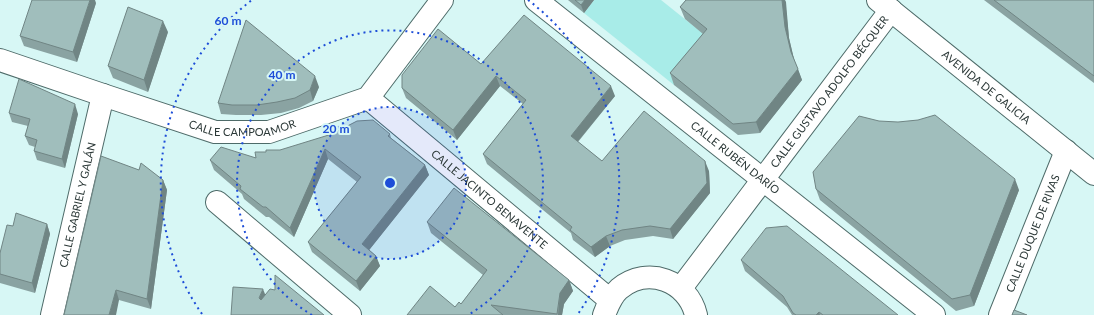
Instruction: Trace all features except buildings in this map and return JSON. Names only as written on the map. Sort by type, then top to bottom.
[{"type":"street","points":[[368,98],[442,0]]},
{"type":"street","name":"CALLE RUBÉN DARÍO","points":[[536,0],[934,315]]},
{"type":"street","name":"CALLE GUSTAVO ADOLFO BÉCQUER","points":[[681,288],[763,180],[884,5]]},
{"type":"street","name":"AVENIDA DE GALICIA","points":[[884,5],[1094,174]]},
{"type":"street","name":"CALLE CAMPOAMOR","points":[[0,60],[215,132],[269,132],[368,98]]},
{"type":"street","name":"CALLE GABRIEL Y GALÁN","points":[[52,315],[103,95]]},
{"type":"street","name":"CALLE JACINTO BENAVENTE","points":[[368,98],[607,307]]},
{"type":"street","name":"CALLE DUQUE DE RIVAS","points":[[1000,315],[1066,151]]},
{"type":"street","points":[[216,202],[350,315]]},
{"type":"street","points":[[607,307],[619,289],[632,281],[648,277],[663,278],[681,288],[694,305],[696,315]]},
{"type":"shaded area","points":[[594,0],[661,0],[711,40],[674,85],[584,13]]}]
